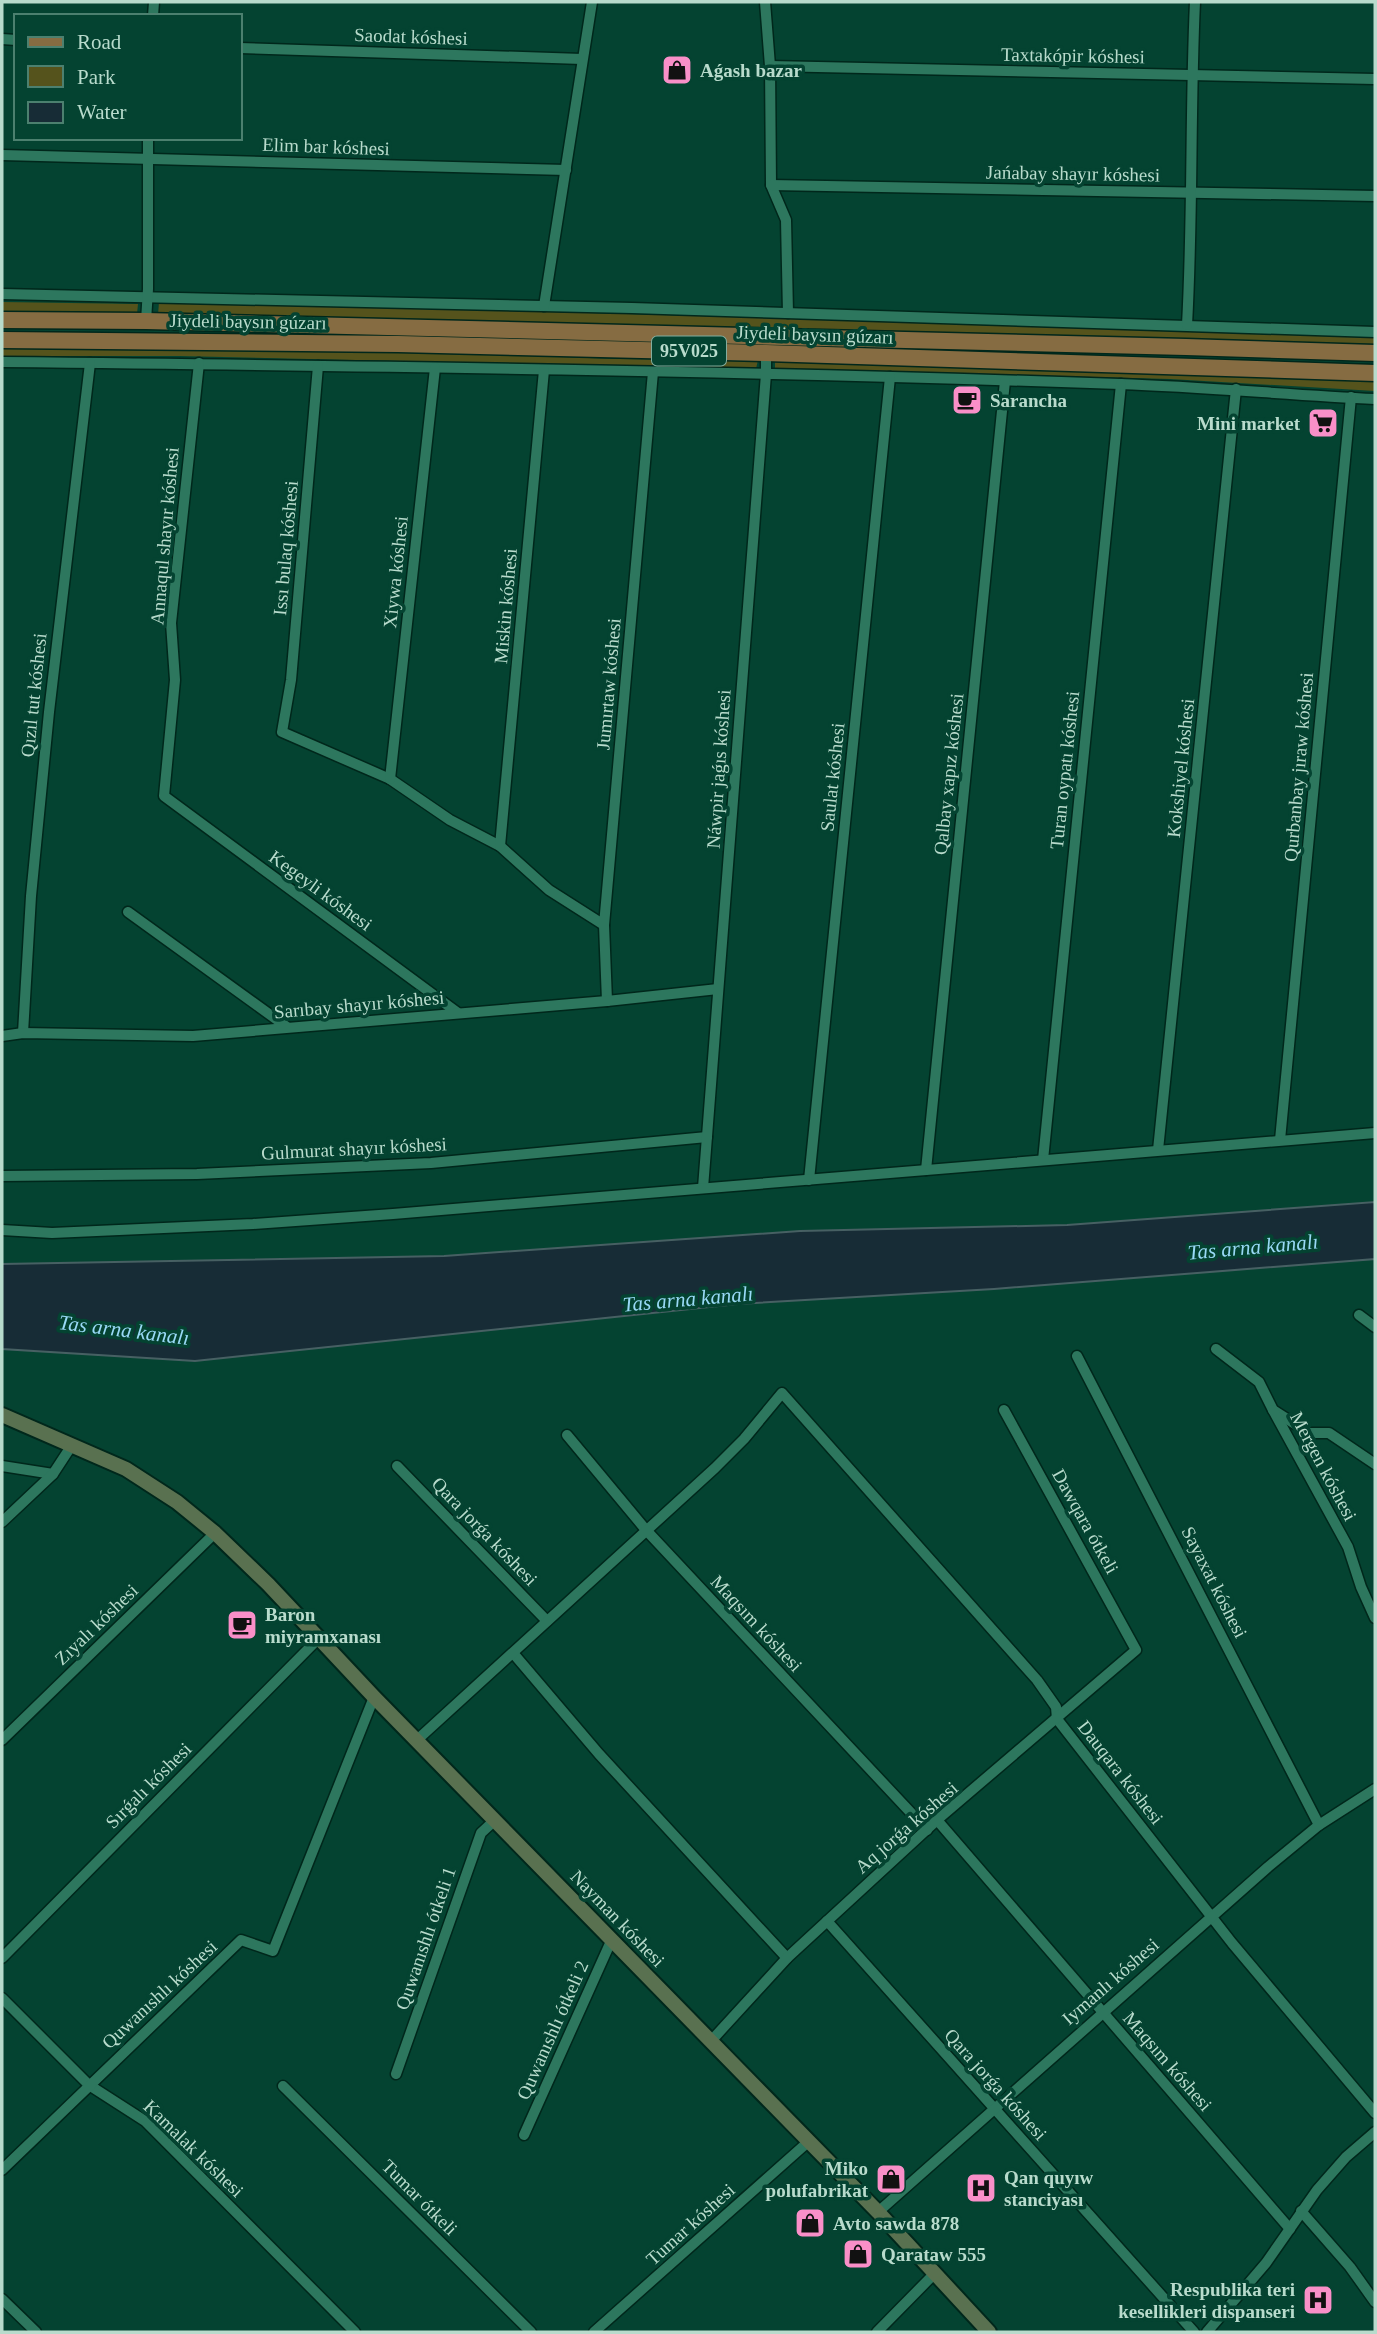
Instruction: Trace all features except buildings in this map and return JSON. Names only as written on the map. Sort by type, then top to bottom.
[{"type":"main road","name":"Jiydeli baysın gúzarı","points":[[2,320],[146,321],[1186,346],[1375,354]]},
{"type":"main road","name":"Jiydeli baysın gúzarı","points":[[2,340],[398,344],[1375,373]]},
{"type":"main road","name":"Nayman kóshesi","points":[[2,1415],[126,1469],[177,1502],[215,1533],[878,2212],[989,2332]]},
{"type":"street","points":[[544,306],[592,2]]},
{"type":"street","points":[[765,2],[770,66],[771,185],[786,220],[788,313]]},
{"type":"street","points":[[1187,325],[1195,2]]},
{"type":"street","name":"Saodat kóshesi","points":[[242,48],[582,59]]},
{"type":"street","name":"Taxtakópir kóshesi","points":[[770,66],[1375,79]]},
{"type":"street","points":[[146,321],[148,140]]},
{"type":"street","name":"Elim bar kóshesi","points":[[2,155],[566,170]]},
{"type":"street","name":"Jańabay shayır kóshesi","points":[[771,185],[1375,196]]},
{"type":"street","points":[[2,294],[544,306],[1375,332]]},
{"type":"street","name":"Náwpir jaǵıs kóshesi","points":[[703,1188],[766,353]]},
{"type":"street","points":[[2,362],[199,363],[890,377],[1121,384],[1375,398]]},
{"type":"street","name":"Qızıl tut kóshesi","points":[[23,1033],[31,896],[49,712],[90,363]]},
{"type":"street","name":"Annaqul shayır kóshesi","points":[[164,796],[175,680],[172,623],[199,363]]},
{"type":"street","name":"Issı bulaq kóshesi","points":[[318,366],[290,680],[282,732],[390,779]]},
{"type":"street","name":"Xiywa kóshesi","points":[[390,779],[435,368]]},
{"type":"street","name":"Miskin kóshesi","points":[[500,846],[544,370]]},
{"type":"street","name":"Jumırtaw kóshesi","points":[[607,1001],[604,925],[653,372]]},
{"type":"street","name":"Saulat kóshesi","points":[[809,1180],[890,377]]},
{"type":"street","name":"Qalbay xapız kóshesi","points":[[926,1170],[1004,381]]},
{"type":"street","name":"Turan oypatı kóshesi","points":[[1043,1160],[1121,384]]},
{"type":"street","name":"Kokshiyel kóshesi","points":[[1158,1150],[1236,389]]},
{"type":"street","name":"Qurbanbay jıraw kóshesi","points":[[1280,1140],[1351,397]]},
{"type":"street","points":[[390,779],[450,820],[500,846],[549,890],[604,925]]},
{"type":"street","name":"Kegeyli kóshesi","points":[[164,796],[458,1013]]},
{"type":"street","points":[[128,912],[287,1027]]},
{"type":"street","name":"Sarıbay shayır kóshesi","points":[[2,1036],[23,1033],[193,1036],[718,989]]},
{"type":"street","points":[[2,1230],[52,1233],[253,1224],[1375,1133]]},
{"type":"street","name":"Gulmurat shayır kóshesi","points":[[2,1176],[197,1174],[431,1163],[707,1138]]},
{"type":"street","points":[[1359,1315],[1375,1327]]},
{"type":"street","name":"Mergen kóshesi","points":[[1216,1349],[1259,1382],[1348,1547],[1375,1618]]},
{"type":"street","name":"Sayaxat kóshesi","points":[[1077,1356],[1319,1825]]},
{"type":"street","name":"Dauqara kóshesi","points":[[646,1530],[725,1458],[782,1393],[1037,1680],[1056,1707],[1057,1718],[1211,1916],[1375,2113]]},
{"type":"street","name":"Dawqara ótkeli","points":[[1004,1410],[1136,1650]]},
{"type":"street","points":[[1273,1410],[1309,1433],[1329,1433],[1375,1464]]},
{"type":"street","name":"Maqsım kóshesi","points":[[567,1435],[646,1530],[927,1830]]},
{"type":"street","points":[[2,1522],[53,1474],[72,1445]]},
{"type":"street","points":[[2,1465],[53,1474]]},
{"type":"street","name":"Qara jorǵa kóshesi","points":[[397,1466],[547,1621]]},
{"type":"street","points":[[417,1740],[646,1530]]},
{"type":"street","name":"Zıyalı kóshesi","points":[[2,1740],[215,1533]]},
{"type":"street","name":"Sırǵalı kóshesi","points":[[2,1958],[319,1638]]},
{"type":"street","name":"Aq jorǵa kóshesi","points":[[711,2041],[787,1958],[827,1921],[937,1820],[1136,1650]]},
{"type":"street","points":[[513,1653],[599,1754],[787,1958]]},
{"type":"street","name":"Quwanıshlı kóshesi","points":[[2,2170],[241,1940],[273,1951],[374,1697]]},
{"type":"street","name":"Iymanlı kóshesi","points":[[878,2212],[1211,1916],[1319,1825],[1375,1789]]},
{"type":"street","name":"Quwanıshlı ótkeli 1","points":[[396,2074],[481,1833],[495,1820]]},
{"type":"street","name":"Maqsım kóshesi","points":[[937,1820],[1290,2229]]},
{"type":"street","name":"Qara jorǵa kóshesi","points":[[827,1921],[1194,2332]]},
{"type":"street","name":"Quwanıshlı ótkeli 2","points":[[524,2135],[612,1939]]},
{"type":"street","name":"Kamalak kóshesi","points":[[2,1998],[89,2085],[145,2121],[355,2332]]},
{"type":"street","name":"Tumar ótkeli","points":[[283,2086],[531,2332]]},
{"type":"street","points":[[1207,2332],[1266,2263],[1317,2190],[1346,2157],[1375,2132]]},
{"type":"street","name":"Tumar kóshesi","points":[[594,2332],[808,2142]]},
{"type":"street","points":[[1301,2211],[1350,2267],[1375,2302]]},
{"type":"street","points":[[877,2332],[935,2273]]},
{"type":"street","points":[[2,2299],[36,2332]]},
{"type":"green space","points":[[159,301],[1174,329],[1375,338],[1375,347],[158,316]]},
{"type":"green space","points":[[2,302],[138,304],[137,314],[2,314]]},
{"type":"green space","points":[[2,347],[425,352],[615,359],[758,360],[756,369],[179,356],[2,356]]},
{"type":"green space","points":[[775,361],[1348,380],[1375,382],[1375,391],[1170,379],[775,369]]},
{"type":"water","name":"Tas arna kanalı","points":[[1375,1202],[1375,1259],[994,1289],[738,1304],[195,1361],[2,1349],[2,1264],[444,1256],[800,1231],[1067,1225]]},
{"type":"place","name":"Aǵash bazar","points":[[677,70]]},
{"type":"place","name":"Sarancha","points":[[967,400]]},
{"type":"place","name":"Mini market","points":[[1323,423]]},
{"type":"place","name":"Baron miyramxanası","points":[[242,1625]]},
{"type":"place","name":"Miko polufabrikat","points":[[891,2179]]},
{"type":"place","name":"Qan quyıw stanciyası","points":[[981,2188]]},
{"type":"place","name":"Avto sawda 878","points":[[810,2223]]},
{"type":"place","name":"Qarataw 555","points":[[858,2254]]},
{"type":"place","name":"Respublika teri kesellikleri dispanseri","points":[[1318,2300]]}]
